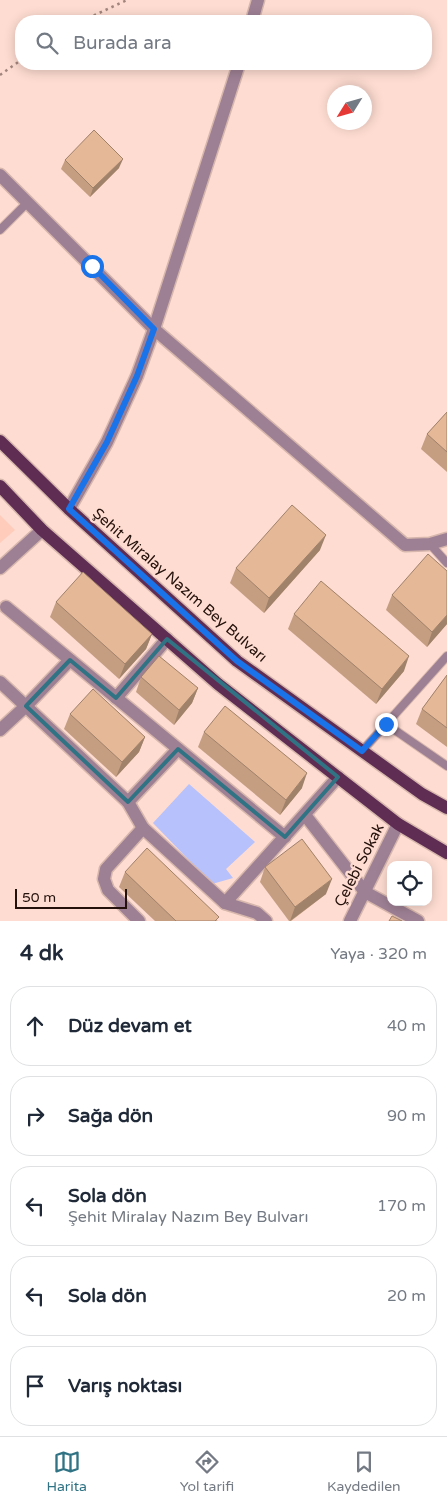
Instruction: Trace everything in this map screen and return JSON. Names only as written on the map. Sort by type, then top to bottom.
[{"type":"main road","name":"Şehit Miralay Nazım Bey Bulvarı","points":[[0,441],[69,509],[237,661],[422,794],[447,808]]},
{"type":"main road","points":[[0,486],[42,530],[218,684],[398,824],[447,852]]},
{"type":"street","points":[[254,15],[258,0]]},
{"type":"street","points":[[69,509],[89,476],[111,433],[137,376],[154,329],[237,70]]},
{"type":"street","points":[[0,176],[154,329],[405,545],[430,544],[447,539]]},
{"type":"street","points":[[0,568],[42,530]]},
{"type":"street","points":[[6,607],[285,838]]},
{"type":"street","points":[[116,698],[167,639]]},
{"type":"street","points":[[0,730],[70,660]]},
{"type":"street","points":[[0,682],[128,802],[143,828],[225,903],[257,918]]},
{"type":"street","points":[[128,802],[178,749]]},
{"type":"street","points":[[225,903],[338,778]]},
{"type":"street","points":[[306,814],[365,892],[418,921]]},
{"type":"street","name":"Çelebi Sokak","points":[[350,921],[398,824]]},
{"type":"street","points":[[140,921],[108,890],[104,879],[106,868],[143,828]]},
{"type":"lane","points":[[0,230],[27,203]]},
{"type":"lane","points":[[430,544],[447,563]]},
{"type":"lane","points":[[362,751],[445,661]]},
{"type":"lane","points":[[386,724],[447,766]]},
{"type":"path","points":[[95,15],[127,0]]},
{"type":"path","points":[[0,75],[15,64]]},
{"type":"highlighted area","points":[[167,639],[338,777],[285,837],[178,749],[128,802],[26,706],[70,660],[116,698]]},
{"type":"shaded area","points":[[0,515],[15,530],[0,543]]},
{"type":"shaded area","points":[[189,784],[255,842],[226,869],[233,878],[212,884],[153,823]]},
{"type":"building","points":[[94,130],[123,159],[93,188],[65,160]]},
{"type":"building","points":[[447,412],[447,452],[427,434]]},
{"type":"building","points":[[292,505],[326,535],[269,598],[236,568]]},
{"type":"building","points":[[428,554],[447,571],[447,615],[432,632],[392,595]]},
{"type":"building","points":[[83,572],[152,634],[125,664],[56,602]]},
{"type":"building","points":[[321,581],[409,656],[382,689],[294,614]]},
{"type":"building","points":[[159,656],[198,688],[179,710],[141,677]]},
{"type":"building","points":[[447,675],[447,728],[422,709]]},
{"type":"building","points":[[93,689],[145,737],[122,762],[70,714]]},
{"type":"building","points":[[225,706],[307,773],[286,800],[204,732]]},
{"type":"building","points":[[302,839],[332,879],[295,907],[265,867]]},
{"type":"building","points":[[147,848],[219,917],[215,921],[176,921],[125,872]]},
{"type":"building","points":[[392,916],[402,921],[389,921]]},
{"type":"route","points":[[92,266],[154,329],[124,407],[89,476],[69,509],[237,661],[362,751],[386,724]]}]
